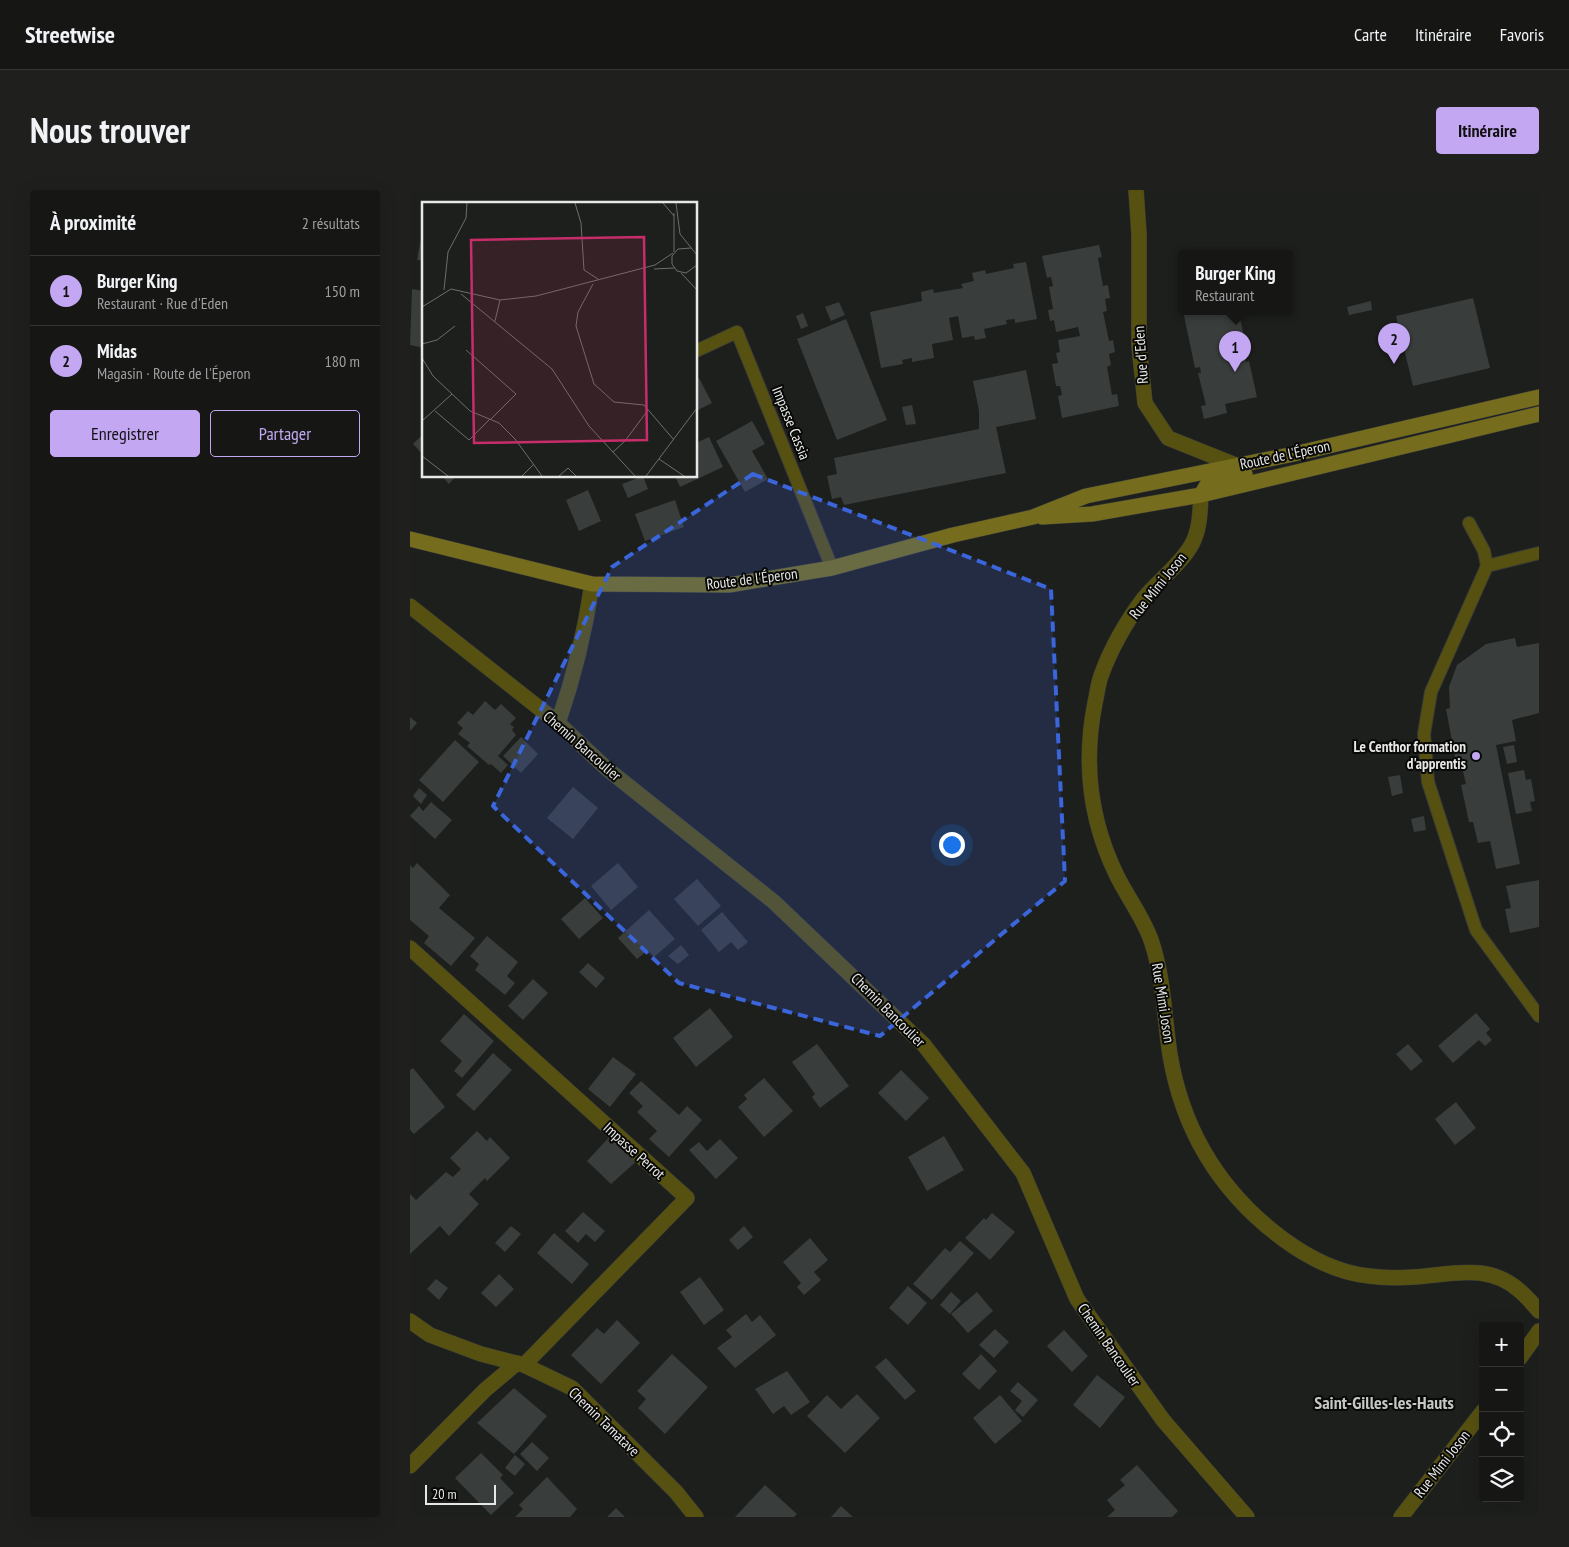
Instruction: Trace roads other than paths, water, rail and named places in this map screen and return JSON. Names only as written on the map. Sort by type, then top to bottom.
[{"type":"main road","name":"Route de l'Éperon","points":[[410,539],[549,576],[592,584],[729,585],[832,568],[953,535],[1033,517],[1086,496],[1294,454],[1539,396]]},
{"type":"main road","name":"Route de l'Éperon","points":[[1033,517],[1092,514],[1201,495],[1539,414]]},
{"type":"main road","points":[[1201,495],[1208,484],[1274,467],[1294,454]]},
{"type":"street","name":"Rue d'Eden","points":[[1136,190],[1139,234],[1138,346],[1145,403],[1168,438],[1238,466]]},
{"type":"street","name":"Rue Mimi Joson","points":[[1201,495],[1200,521],[1192,545],[1143,599],[1126,626],[1101,676],[1090,732],[1088,768],[1094,809],[1102,842],[1118,878],[1140,914],[1151,939],[1162,976],[1170,1054],[1179,1093],[1198,1142],[1219,1179],[1248,1211],[1303,1253],[1329,1267],[1368,1276],[1413,1277],[1466,1271],[1488,1274],[1518,1289],[1539,1311]]},
{"type":"street","points":[[558,723],[572,682],[584,634],[592,584]]},
{"type":"street","name":"Chemin Bancoulier","points":[[410,606],[558,723],[606,768],[774,902],[924,1045],[1024,1173],[1077,1299],[1163,1420],[1247,1517]]},
{"type":"street","name":"Impasse Perrot","points":[[410,948],[686,1198],[521,1364]]},
{"type":"street","name":"Chemin Tamatave","points":[[410,1321],[430,1334],[481,1354],[521,1364],[572,1388],[676,1492],[696,1517]]},
{"type":"street","points":[[1524,1352],[1539,1331]]},
{"type":"street","points":[[410,1466],[485,1390],[521,1364]]},
{"type":"street","name":"Rue Mimi Joson","points":[[1401,1517],[1482,1412]]},
{"type":"lane","name":"Impasse Cassia","points":[[698,350],[737,332],[832,568]]},
{"type":"lane","points":[[1469,523],[1484,551],[1486,566],[1431,692],[1424,734],[1428,782],[1476,930],[1539,1016]]},
{"type":"lane","points":[[1486,566],[1539,553]]},
{"type":"place","name":"Midas","points":[[1394,364]]},
{"type":"place","name":"Burger King","points":[[1235,372]]},
{"type":"place","name":"Le Centhor formation d'apprentis","points":[[1476,756]]},
{"type":"district","name":"Saint-Gilles-les-Hauts","points":[[1384,1403]]}]
